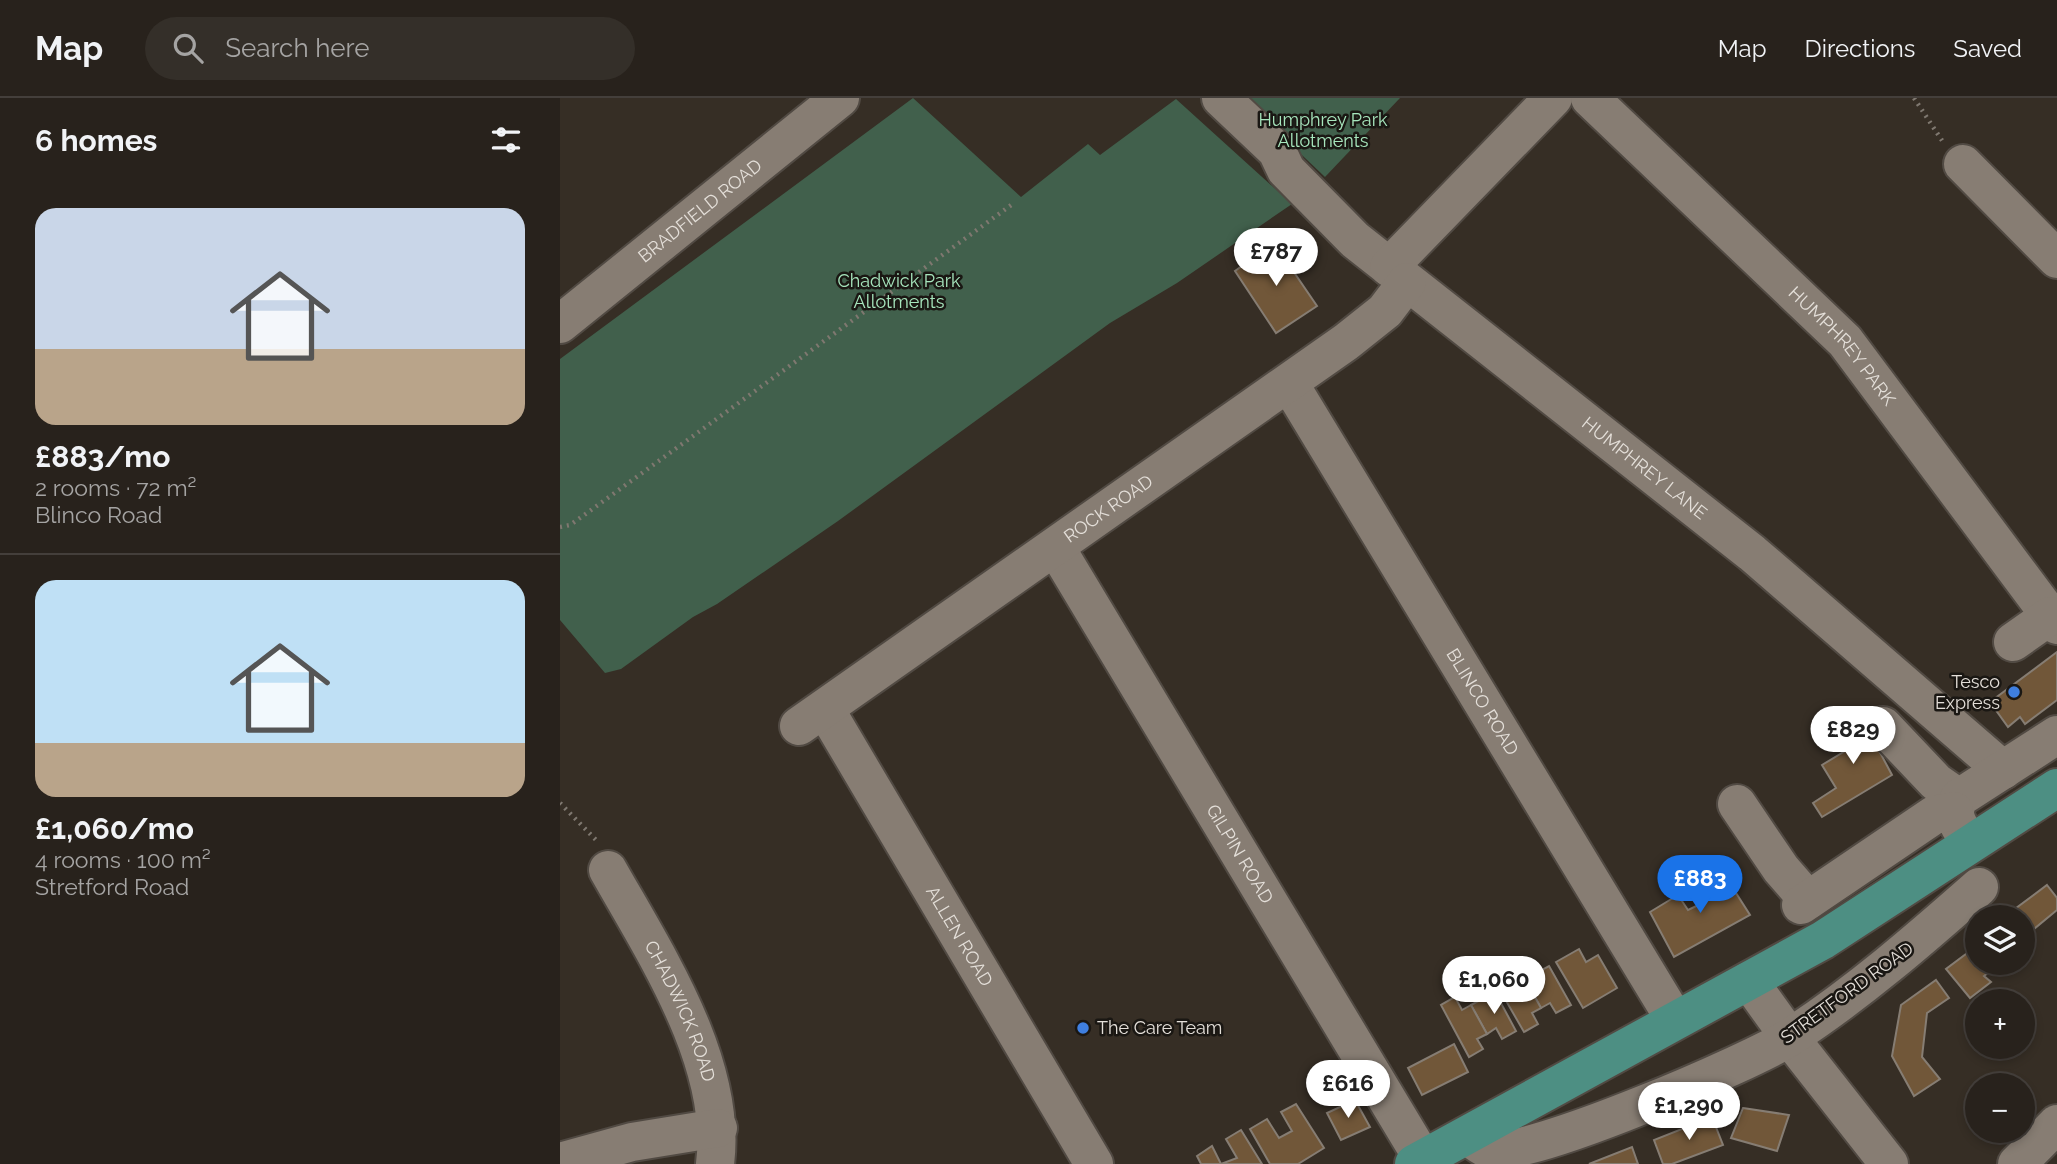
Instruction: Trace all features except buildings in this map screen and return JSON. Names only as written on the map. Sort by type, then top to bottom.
[{"type":"main road","points":[[1419,1161],[1823,940],[1972,846],[2010,831],[2057,788]]},
{"type":"street","name":"BRADFIELD ROAD","points":[[560,324],[840,98]]},
{"type":"street","name":"HUMPHREY LANE","points":[[1201,98],[1268,160],[1286,170],[1354,240],[1752,553],[2003,771]]},
{"type":"street","name":"HUMPHREY LANE","points":[[1221,98],[1277,151],[1286,170]]},
{"type":"street","points":[[1398,274],[1553,98]]},
{"type":"street","name":"HUMPHREY PARK","points":[[1590,98],[1845,341],[1869,369],[2055,622]]},
{"type":"street","points":[[1963,164],[2057,259]]},
{"type":"street","name":"ROCK ROAD","points":[[812,718],[1289,383],[1385,311],[1398,274]]},
{"type":"street","name":"BLINCO ROAD","points":[[1289,383],[1675,1020]]},
{"type":"street","name":"GILPIN ROAD","points":[[1056,548],[1419,1161]]},
{"type":"street","points":[[2014,642],[2055,622]]},
{"type":"street","name":"ALLEN ROAD","points":[[812,718],[1094,1164]]},
{"type":"street","points":[[1883,726],[1957,804]]},
{"type":"street","points":[[1737,804],[1804,902],[1934,815],[1957,804],[2057,734]]},
{"type":"street","points":[[1957,804],[1955,820],[1972,846]]},
{"type":"street","name":"CHADWICK ROAD","points":[[608,870],[651,947],[698,1044],[714,1095],[717,1146]]},
{"type":"street","name":"STRETFORD ROAD","points":[[1467,1136],[1490,1150],[1509,1149],[1577,1130],[1718,1073],[1790,1038],[1898,959],[1979,887]]},
{"type":"street","points":[[1749,981],[1889,1164]]},
{"type":"street","points":[[2017,1164],[2057,1124]]},
{"type":"street","points":[[560,1162],[632,1142],[717,1146]]},
{"type":"path","points":[[1914,98],[1947,148],[1963,164]]},
{"type":"path","points":[[560,527],[570,525],[587,513],[1014,203]]},
{"type":"path","points":[[560,803],[610,855],[608,870]]},
{"type":"green space","name":"Chadwick Park Allotments","points":[[913,98],[1021,197],[1088,144],[1100,155],[1176,99],[1292,204],[1177,283],[1110,323],[838,521],[717,604],[693,617],[621,669],[605,673],[560,620],[560,359]]},
{"type":"green space","name":"Humphrey Park Allotments","points":[[1242,98],[1400,98],[1325,177]]},
{"type":"place","name":"Tesco Express","points":[[2014,692]]},
{"type":"place","name":"The Care Team","points":[[1083,1028]]}]
